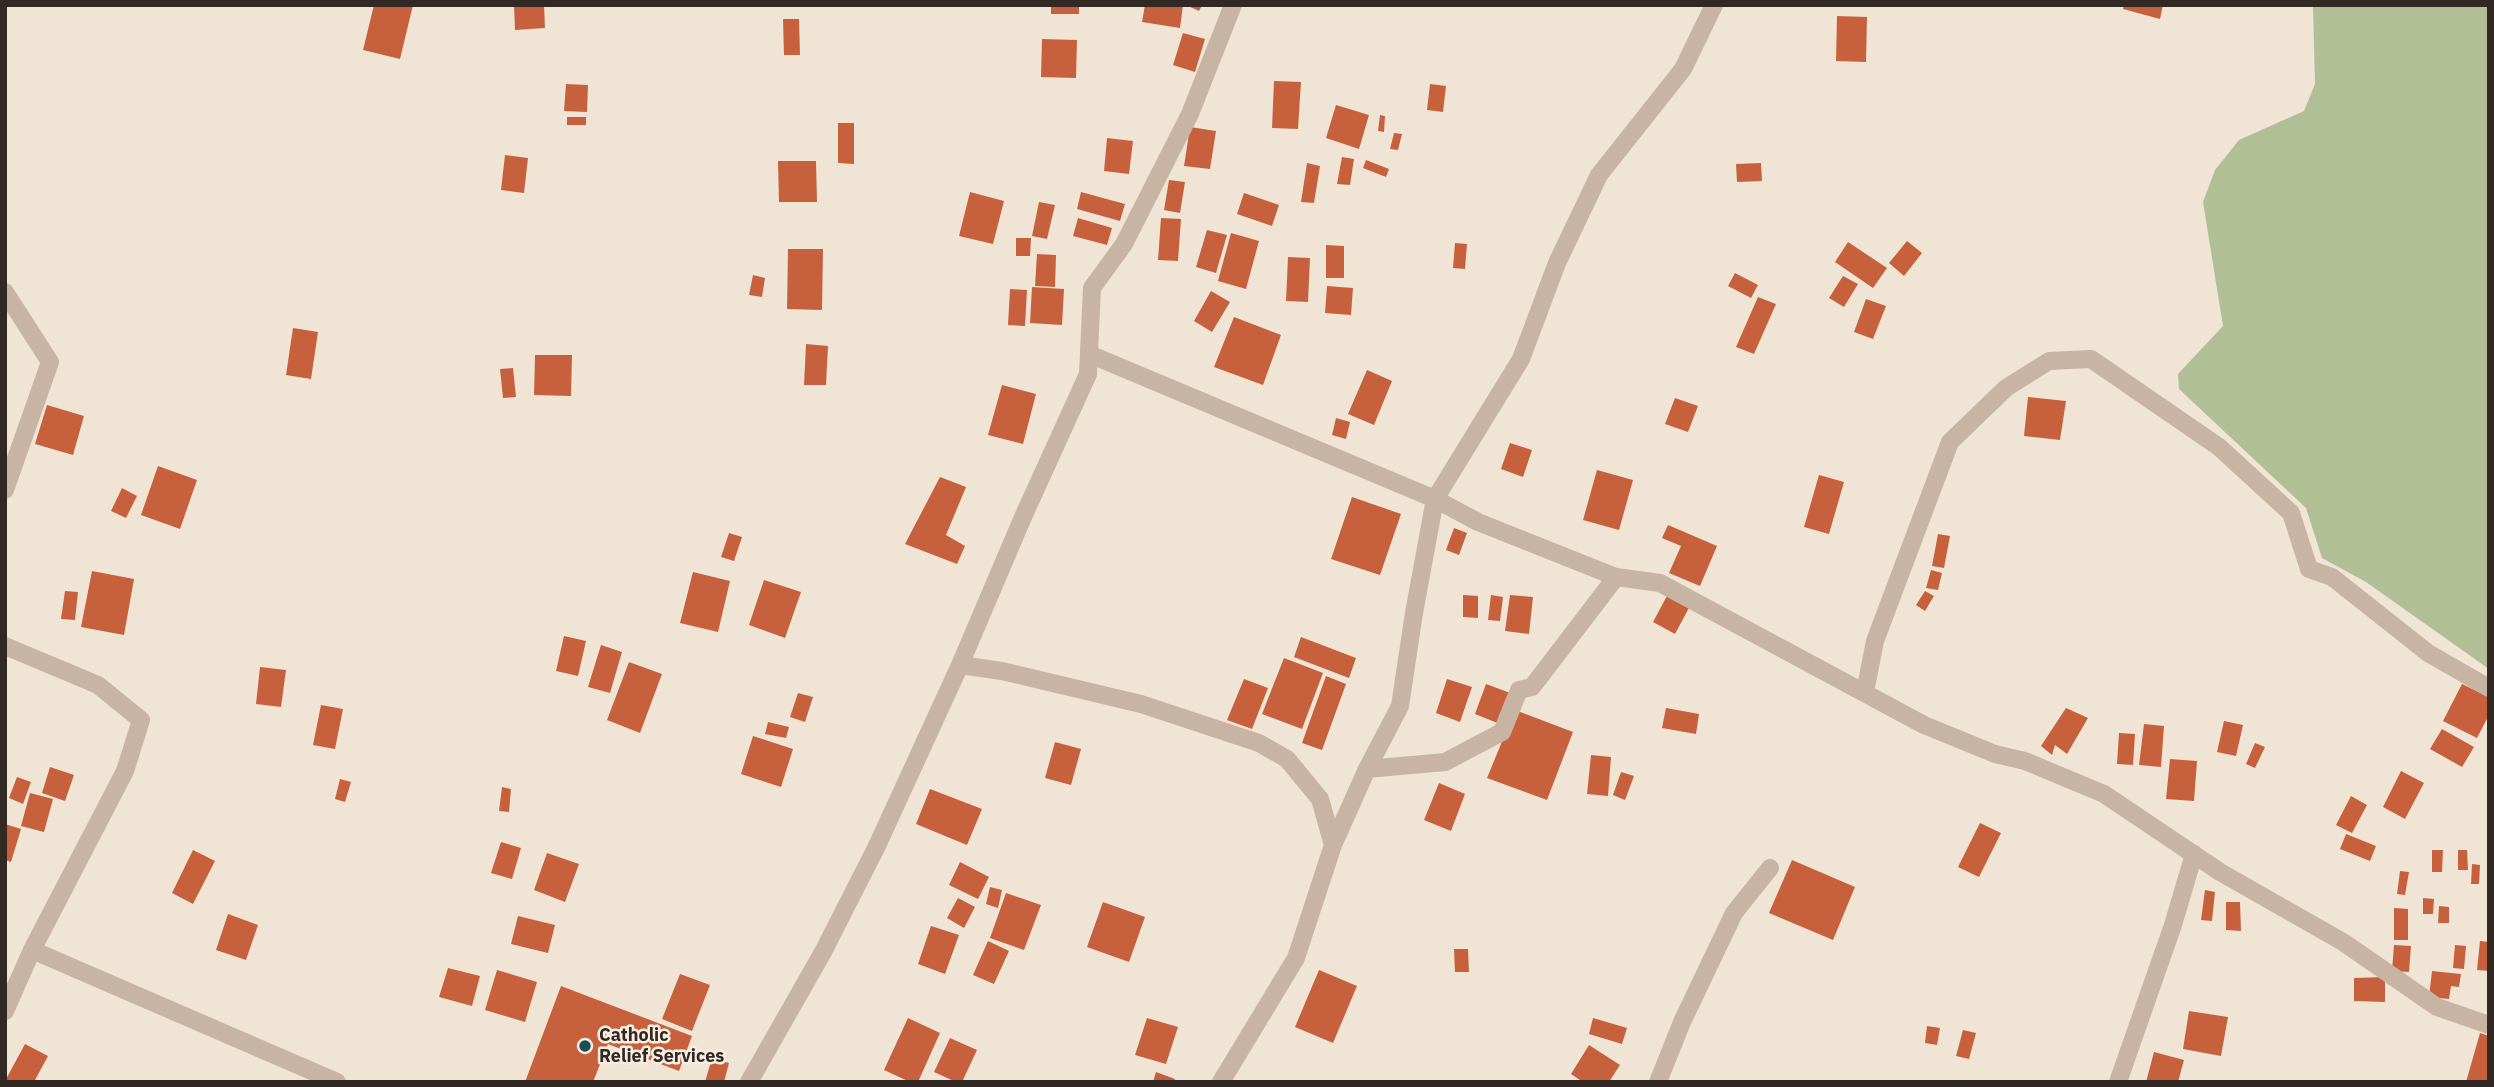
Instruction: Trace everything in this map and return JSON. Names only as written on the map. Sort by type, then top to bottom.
[{"type":"street","points":[[749,1082],[823,952],[876,848],[960,665],[1088,374],[1092,288],[1124,244],[1190,114],[1233,5]]},
{"type":"street","points":[[1221,1082],[1296,958],[1333,845],[1367,769],[1400,706],[1414,613],[1436,499],[1521,359],[1557,263],[1599,175],[1683,69],[1714,5]]},
{"type":"street","points":[[5,292],[50,362],[5,490]]},
{"type":"street","points":[[1089,354],[1436,499],[1478,522],[1616,578],[1660,583],[1924,725],[1995,754],[2025,761],[2104,794],[2220,872],[2343,943],[2437,1007],[2489,1025]]},
{"type":"street","points":[[1865,692],[1875,641],[1950,442],[2006,388],[2049,361],[2091,359],[2218,447],[2291,513],[2309,569],[2332,577],[2428,653],[2489,688]]},
{"type":"street","points":[[1367,769],[1445,762],[1502,732],[1519,690],[1532,687],[1616,578]]},
{"type":"street","points":[[5,646],[98,685],[141,720],[125,771],[32,950],[5,1011]]},
{"type":"street","points":[[960,665],[1002,671],[1141,704],[1259,743],[1287,759],[1320,799],[1333,845]]},
{"type":"street","points":[[2118,1082],[2174,925],[2194,854]]},
{"type":"street","points":[[1658,1082],[1682,1022],[1734,913],[1770,868]]},
{"type":"street","points":[[32,950],[318,1078],[337,1082]]},
{"type":"green space","points":[[2313,5],[2489,5],[2489,669],[2366,582],[2322,558],[2306,508],[2179,389],[2178,374],[2223,326],[2203,202],[2215,170],[2239,140],[2304,111],[2315,84]]},
{"type":"building","points":[[374,5],[413,5],[400,59],[363,50]]},
{"type":"building","points":[[514,5],[544,5],[545,28],[515,30]]},
{"type":"building","points":[[1051,5],[1079,5],[1079,14],[1051,14]]},
{"type":"building","points":[[1145,5],[1183,5],[1180,28],[1142,22]]},
{"type":"building","points":[[1186,5],[1202,5],[1199,11]]},
{"type":"building","points":[[2124,5],[2163,5],[2160,19],[2123,9]]},
{"type":"building","points":[[1837,16],[1867,17],[1866,62],[1836,61]]},
{"type":"building","points":[[783,19],[799,19],[800,55],[784,55]]},
{"type":"building","points":[[1183,33],[1205,39],[1195,72],[1173,65]]},
{"type":"building","points":[[1042,39],[1077,40],[1076,78],[1041,77]]},
{"type":"building","points":[[1274,81],[1301,82],[1298,129],[1272,128]]},
{"type":"building","points":[[566,84],[588,85],[587,112],[564,111]]},
{"type":"building","points":[[1430,84],[1446,86],[1443,112],[1427,110]]},
{"type":"building","points":[[1336,105],[1369,115],[1359,149],[1326,138]]},
{"type":"building","points":[[1380,115],[1385,116],[1384,132],[1378,131]]},
{"type":"building","points":[[567,117],[586,117],[586,125],[567,125]]},
{"type":"building","points":[[838,123],[854,123],[854,164],[838,163]]},
{"type":"building","points":[[1190,127],[1216,131],[1210,169],[1184,166]]},
{"type":"building","points":[[1394,133],[1402,134],[1398,150],[1390,149]]},
{"type":"building","points":[[1107,138],[1133,141],[1129,174],[1104,171]]},
{"type":"building","points":[[505,155],[528,158],[524,193],[501,190]]},
{"type":"building","points":[[1342,157],[1354,159],[1350,185],[1337,184]]},
{"type":"building","points":[[1366,160],[1389,169],[1386,177],[1363,168]]},
{"type":"building","points":[[778,161],[816,161],[817,202],[779,202]]},
{"type":"building","points":[[1307,163],[1320,166],[1314,203],[1301,202]]},
{"type":"building","points":[[1761,163],[1762,181],[1737,182],[1736,164]]},
{"type":"building","points":[[1169,180],[1185,182],[1180,213],[1164,210]]},
{"type":"building","points":[[970,192],[1004,201],[993,244],[959,236]]},
{"type":"building","points":[[1081,192],[1125,204],[1120,221],[1077,209]]},
{"type":"building","points":[[1244,193],[1279,205],[1272,226],[1237,214]]},
{"type":"building","points":[[1039,202],[1055,205],[1047,239],[1032,236]]},
{"type":"building","points":[[1078,218],[1112,228],[1107,245],[1073,236]]},
{"type":"building","points":[[1161,218],[1181,219],[1178,261],[1158,260]]},
{"type":"building","points":[[1207,230],[1227,235],[1216,273],[1196,267]]},
{"type":"building","points":[[1231,233],[1259,241],[1246,289],[1218,281]]},
{"type":"building","points":[[1016,238],[1031,238],[1030,256],[1016,256]]},
{"type":"building","points":[[1907,241],[1922,253],[1904,276],[1889,263]]},
{"type":"building","points":[[1848,242],[1887,268],[1873,288],[1835,262]]},
{"type":"building","points":[[1455,243],[1467,244],[1465,269],[1453,268]]},
{"type":"building","points":[[1326,245],[1344,246],[1344,278],[1326,278]]},
{"type":"building","points":[[788,249],[823,249],[822,310],[787,309]]},
{"type":"building","points":[[1037,254],[1056,255],[1055,287],[1035,286]]},
{"type":"building","points":[[1288,257],[1310,258],[1308,302],[1286,301]]},
{"type":"building","points":[[1735,273],[1758,285],[1751,298],[1728,286]]},
{"type":"building","points":[[753,275],[765,278],[762,297],[749,295]]},
{"type":"building","points":[[1843,276],[1858,284],[1844,307],[1829,298]]},
{"type":"building","points":[[1327,286],[1353,288],[1351,315],[1325,313]]},
{"type":"building","points":[[1032,287],[1064,289],[1062,325],[1030,323]]},
{"type":"building","points":[[1010,289],[1027,290],[1025,326],[1008,325]]},
{"type":"building","points":[[1211,291],[1230,302],[1212,332],[1194,321]]},
{"type":"building","points":[[1758,297],[1776,304],[1754,354],[1736,347]]},
{"type":"building","points":[[1866,299],[1886,306],[1873,339],[1854,332]]},
{"type":"building","points":[[1234,317],[1281,335],[1263,385],[1214,367]]},
{"type":"building","points":[[293,328],[318,332],[311,379],[286,375]]},
{"type":"building","points":[[806,344],[828,346],[826,385],[804,385]]},
{"type":"building","points":[[535,355],[572,355],[571,396],[534,395]]},
{"type":"building","points":[[513,368],[516,397],[503,398],[500,369]]},
{"type":"building","points":[[1367,370],[1392,381],[1374,425],[1348,414]]},
{"type":"building","points":[[1002,385],[1036,394],[1023,444],[988,435]]},
{"type":"building","points":[[2028,397],[2066,401],[2060,440],[2024,436]]},
{"type":"building","points":[[1675,398],[1698,406],[1688,432],[1665,424]]},
{"type":"building","points":[[47,405],[84,416],[73,455],[35,444]]},
{"type":"building","points":[[1336,418],[1350,422],[1346,439],[1332,435]]},
{"type":"building","points":[[1510,443],[1532,450],[1523,477],[1501,469]]},
{"type":"building","points":[[158,466],[197,480],[180,529],[141,515]]},
{"type":"building","points":[[1597,470],[1633,480],[1619,530],[1583,520]]},
{"type":"building","points":[[1819,475],[1844,482],[1829,534],[1804,527]]},
{"type":"building","points":[[940,477],[966,487],[946,535],[965,546],[957,564],[905,544]]},
{"type":"building","points":[[122,488],[137,496],[126,518],[111,511]]},
{"type":"building","points":[[1352,497],[1401,514],[1380,575],[1331,559]]},
{"type":"building","points":[[1668,525],[1717,546],[1700,586],[1669,573],[1681,546],[1662,538]]},
{"type":"building","points":[[1454,528],[1467,533],[1459,555],[1446,550]]},
{"type":"building","points":[[729,533],[742,537],[734,561],[721,557]]},
{"type":"building","points":[[1938,534],[1950,536],[1944,568],[1932,566]]},
{"type":"building","points":[[1931,570],[1942,573],[1938,590],[1926,588]]},
{"type":"building","points":[[92,571],[134,579],[124,635],[81,627]]},
{"type":"building","points":[[693,572],[730,581],[718,632],[680,623]]},
{"type":"building","points":[[764,580],[801,592],[785,638],[749,625]]},
{"type":"building","points":[[65,591],[78,592],[75,620],[61,619]]},
{"type":"building","points":[[1925,591],[1934,596],[1925,611],[1916,605]]},
{"type":"building","points":[[1668,594],[1690,606],[1675,634],[1653,622]]},
{"type":"building","points":[[1463,595],[1478,596],[1478,618],[1463,617]]},
{"type":"building","points":[[1491,595],[1503,597],[1500,621],[1488,620]]},
{"type":"building","points":[[1510,595],[1533,597],[1529,634],[1505,631]]},
{"type":"building","points":[[564,636],[586,641],[578,676],[556,671]]},
{"type":"building","points":[[1301,637],[1356,658],[1349,678],[1294,657]]},
{"type":"building","points":[[601,645],[622,652],[610,693],[588,687]]},
{"type":"building","points":[[1284,658],[1323,673],[1302,729],[1262,714]]},
{"type":"building","points":[[629,662],[662,674],[640,733],[607,720]]},
{"type":"building","points":[[260,667],[286,670],[281,707],[256,704]]},
{"type":"building","points":[[1326,676],[1346,684],[1322,750],[1302,743]]},
{"type":"building","points":[[1244,679],[1268,688],[1252,729],[1227,720]]},
{"type":"building","points":[[1447,679],[1472,687],[1460,722],[1436,713]]},
{"type":"building","points":[[1486,684],[1513,694],[1500,724],[1475,714]]},
{"type":"building","points":[[2462,684],[2489,697],[2489,715],[2477,738],[2443,721]]},
{"type":"building","points":[[798,693],[813,697],[805,722],[790,717]]},
{"type":"building","points":[[321,705],[343,709],[335,749],[313,745]]},
{"type":"building","points":[[1666,708],[1699,714],[1696,734],[1662,728]]},
{"type":"building","points":[[2066,708],[2088,718],[2067,754],[2055,745],[2052,755],[2041,746]]},
{"type":"building","points":[[1515,710],[1573,732],[1547,800],[1487,778]]},
{"type":"building","points":[[2224,721],[2243,725],[2236,756],[2217,752]]},
{"type":"building","points":[[768,722],[789,727],[786,738],[765,734]]},
{"type":"building","points":[[2144,724],[2164,726],[2161,767],[2139,765]]},
{"type":"building","points":[[2442,729],[2474,747],[2462,767],[2430,749]]},
{"type":"building","points":[[2119,733],[2135,734],[2133,765],[2117,764]]},
{"type":"building","points":[[753,736],[793,749],[781,787],[741,774]]},
{"type":"building","points":[[1055,742],[1081,749],[1071,785],[1045,778]]},
{"type":"building","points":[[2255,743],[2265,747],[2255,768],[2246,764]]},
{"type":"building","points":[[1591,755],[1611,757],[1608,796],[1587,794]]},
{"type":"building","points":[[2170,759],[2197,761],[2194,801],[2166,799]]},
{"type":"building","points":[[50,767],[74,775],[65,801],[42,793]]},
{"type":"building","points":[[2401,771],[2424,783],[2405,819],[2383,807]]},
{"type":"building","points":[[1621,772],[1634,776],[1625,800],[1613,795]]},
{"type":"building","points":[[17,777],[31,782],[23,804],[9,798]]},
{"type":"building","points":[[340,779],[351,782],[345,802],[335,799]]},
{"type":"building","points":[[1439,783],[1465,794],[1451,831],[1424,820]]},
{"type":"building","points":[[502,787],[511,789],[509,812],[499,811]]},
{"type":"building","points":[[930,789],[982,809],[967,845],[916,824]]},
{"type":"building","points":[[30,793],[53,799],[44,832],[21,826]]},
{"type":"building","points":[[2351,796],[2367,805],[2352,833],[2336,825]]},
{"type":"building","points":[[1980,823],[2001,833],[1979,877],[1958,867]]},
{"type":"building","points":[[5,824],[21,829],[11,862],[5,860]]},
{"type":"building","points":[[2346,834],[2376,846],[2370,861],[2340,849]]},
{"type":"building","points":[[501,842],[521,848],[512,879],[491,873]]},
{"type":"building","points":[[193,850],[215,861],[193,904],[172,893]]},
{"type":"building","points":[[2432,850],[2443,850],[2442,872],[2432,872]]},
{"type":"building","points":[[2458,850],[2467,850],[2468,870],[2458,870]]},
{"type":"building","points":[[547,853],[579,864],[565,902],[534,890]]},
{"type":"building","points":[[1792,860],[1855,887],[1833,940],[1769,913]]},
{"type":"building","points":[[960,862],[989,877],[978,899],[949,885]]},
{"type":"building","points":[[2472,864],[2480,865],[2479,884],[2471,884]]},
{"type":"building","points":[[2400,871],[2409,872],[2405,895],[2397,894]]},
{"type":"building","points":[[990,887],[1002,890],[998,908],[986,904]]},
{"type":"building","points":[[2205,890],[2215,892],[2212,921],[2201,920]]},
{"type":"building","points":[[1006,893],[1041,905],[1024,950],[990,938]]},
{"type":"building","points":[[958,898],[975,907],[964,928],[947,918]]},
{"type":"building","points":[[2423,898],[2434,899],[2433,914],[2423,914]]},
{"type":"building","points":[[1103,902],[1145,917],[1129,962],[1087,947]]},
{"type":"building","points":[[2226,902],[2240,902],[2241,931],[2226,930]]},
{"type":"building","points":[[2439,906],[2449,907],[2449,923],[2438,923]]},
{"type":"building","points":[[2394,908],[2408,909],[2408,940],[2394,940]]},
{"type":"building","points":[[228,914],[258,925],[246,960],[216,950]]},
{"type":"building","points":[[518,916],[555,925],[548,953],[511,944]]},
{"type":"building","points":[[931,926],[959,935],[945,974],[918,964]]},
{"type":"building","points":[[988,941],[1009,951],[994,984],[973,975]]},
{"type":"building","points":[[2480,941],[2489,942],[2489,971],[2477,970]]},
{"type":"building","points":[[2394,945],[2411,946],[2409,972],[2392,971]]},
{"type":"building","points":[[2455,945],[2466,946],[2464,969],[2453,968]]},
{"type":"building","points":[[1454,949],[1468,949],[1469,972],[1455,972]]},
{"type":"building","points":[[448,968],[480,976],[472,1006],[439,997]]},
{"type":"building","points":[[497,970],[537,982],[525,1022],[485,1010]]},
{"type":"building","points":[[1319,970],[1357,986],[1333,1043],[1295,1027]]},
{"type":"building","points":[[2432,971],[2461,974],[2459,987],[2451,986],[2449,999],[2429,997]]},
{"type":"building","points":[[680,974],[710,985],[692,1031],[662,1019]]},
{"type":"building","points":[[2385,977],[2385,1002],[2354,1001],[2354,978]]},
{"type":"building","points":[[561,986],[692,1036],[679,1071],[608,1044],[593,1082],[525,1082]]},
{"type":"building","points":[[2189,1011],[2228,1017],[2221,1056],[2183,1049]]},
{"type":"building","points":[[908,1018],[940,1033],[918,1082],[910,1082],[884,1070]]},
{"type":"building","points":[[1147,1018],[1178,1027],[1166,1064],[1135,1055]]},
{"type":"building","points":[[1593,1018],[1627,1028],[1622,1044],[1589,1034]]},
{"type":"building","points":[[1927,1026],[1940,1028],[1937,1045],[1925,1043]]},
{"type":"building","points":[[1963,1030],[1976,1033],[1969,1059],[1956,1056]]},
{"type":"building","points":[[2480,1033],[2489,1036],[2489,1082],[2466,1082]]},
{"type":"building","points":[[950,1038],[977,1050],[962,1082],[934,1072]]},
{"type":"building","points":[[25,1044],[48,1056],[34,1082],[5,1081]]},
{"type":"building","points":[[1589,1045],[1620,1065],[1609,1082],[1583,1082],[1571,1074]]},
{"type":"building","points":[[2154,1052],[2184,1060],[2178,1082],[2146,1082]]},
{"type":"building","points":[[712,1058],[729,1063],[724,1082],[705,1082]]},
{"type":"building","points":[[1156,1072],[1175,1079],[1174,1082],[1153,1082]]},
{"type":"place","name":"Catholic Relief Services","points":[[585,1046]]}]
